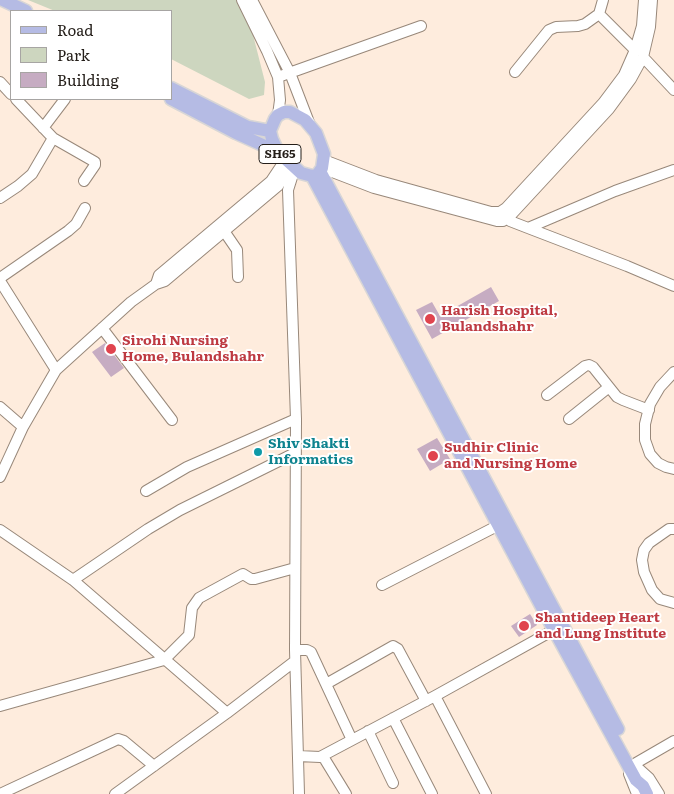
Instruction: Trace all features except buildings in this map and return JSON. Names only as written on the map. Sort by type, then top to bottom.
[{"type":"main road","points":[[3,0],[21,8]]},
{"type":"main road","points":[[0,8],[21,8]]},
{"type":"main road","name":"SH65","points":[[172,89],[248,127],[270,130]]},
{"type":"main road","name":"SH65","points":[[172,99],[287,161],[301,173],[320,169]]},
{"type":"main road","name":"SH65","points":[[287,161],[272,139],[270,130],[278,115],[284,112],[298,115],[310,125],[321,142],[320,169],[499,525],[634,766],[636,780],[642,791]]},
{"type":"main road","name":"SH65","points":[[320,169],[558,628]]},
{"type":"street","points":[[242,0],[268,51],[278,78],[280,100],[278,115]]},
{"type":"street","points":[[515,72],[549,30],[556,27],[585,24],[599,14],[603,0]]},
{"type":"street","points":[[639,54],[644,0]]},
{"type":"street","points":[[503,215],[609,109],[631,79],[650,28],[652,0]]},
{"type":"street","points":[[256,1],[290,73],[310,125]]},
{"type":"street","points":[[599,14],[674,90]]},
{"type":"street","points":[[278,78],[420,26]]},
{"type":"street","points":[[0,82],[10,93]]},
{"type":"street","points":[[17,100],[52,138],[95,162],[95,165],[84,181]]},
{"type":"street","points":[[43,128],[64,100]]},
{"type":"street","points":[[0,198],[32,174],[52,138]]},
{"type":"street","points":[[0,477],[23,427],[56,370],[131,302],[156,284],[165,281],[278,186],[287,161]]},
{"type":"street","points":[[156,284],[160,275],[271,180],[287,161]]},
{"type":"street","points":[[287,161],[296,419],[295,661],[299,794]]},
{"type":"street","points":[[320,169],[376,180],[503,215],[528,228],[674,286]]},
{"type":"street","points":[[528,228],[615,191],[674,170]]},
{"type":"street","points":[[56,370],[0,279],[68,231],[76,224],[85,208]]},
{"type":"street","points":[[224,231],[238,250],[238,277]]},
{"type":"street","points":[[102,328],[172,420]]},
{"type":"street","points":[[547,395],[585,366],[589,365],[609,388],[623,400],[649,410]]},
{"type":"street","points":[[674,372],[660,387],[649,410],[645,424],[645,440],[650,454],[658,463],[674,469]]},
{"type":"street","points":[[569,419],[609,388]]},
{"type":"street","points":[[0,407],[23,427]]},
{"type":"street","points":[[146,492],[187,467],[296,419]]},
{"type":"street","points":[[73,580],[148,529],[180,510],[295,453]]},
{"type":"street","points":[[382,585],[499,525]]},
{"type":"street","points":[[674,529],[669,529],[649,543],[644,550],[642,560],[644,572],[652,590],[660,599],[674,603]]},
{"type":"street","points":[[0,530],[73,580],[227,713]]},
{"type":"street","points":[[0,706],[164,660],[189,635],[192,608],[200,598],[243,574],[251,579],[255,579],[295,568]]},
{"type":"street","points":[[298,756],[320,756],[558,628]]},
{"type":"street","points":[[326,684],[393,646],[398,649],[431,698],[486,794]]},
{"type":"street","points":[[295,650],[311,652],[352,740]]},
{"type":"street","points":[[115,794],[295,661]]},
{"type":"street","points":[[393,718],[432,794]]},
{"type":"street","points":[[368,731],[393,783]]},
{"type":"street","points":[[0,794],[118,739],[124,741],[154,766]]},
{"type":"street","points":[[659,794],[649,778],[634,766],[674,741]]},
{"type":"street","points":[[320,756],[328,763],[346,794]]},
{"type":"green space","points":[[28,0],[236,0],[252,31],[265,82],[264,95],[249,99],[172,60],[172,10],[53,10]]},
{"type":"place","name":"Harish Hospital, Bulandshahr","points":[[430,319]]},
{"type":"place","name":"Sirohi Nursing Home, Bulandshahr","points":[[111,349]]},
{"type":"place","name":"Shiv Shakti Informatics","points":[[258,452]]},
{"type":"place","name":"Sudhir Clinic and Nursing Home","points":[[433,456]]},
{"type":"place","name":"Shantideep Heart and Lung Institute","points":[[524,626]]}]
